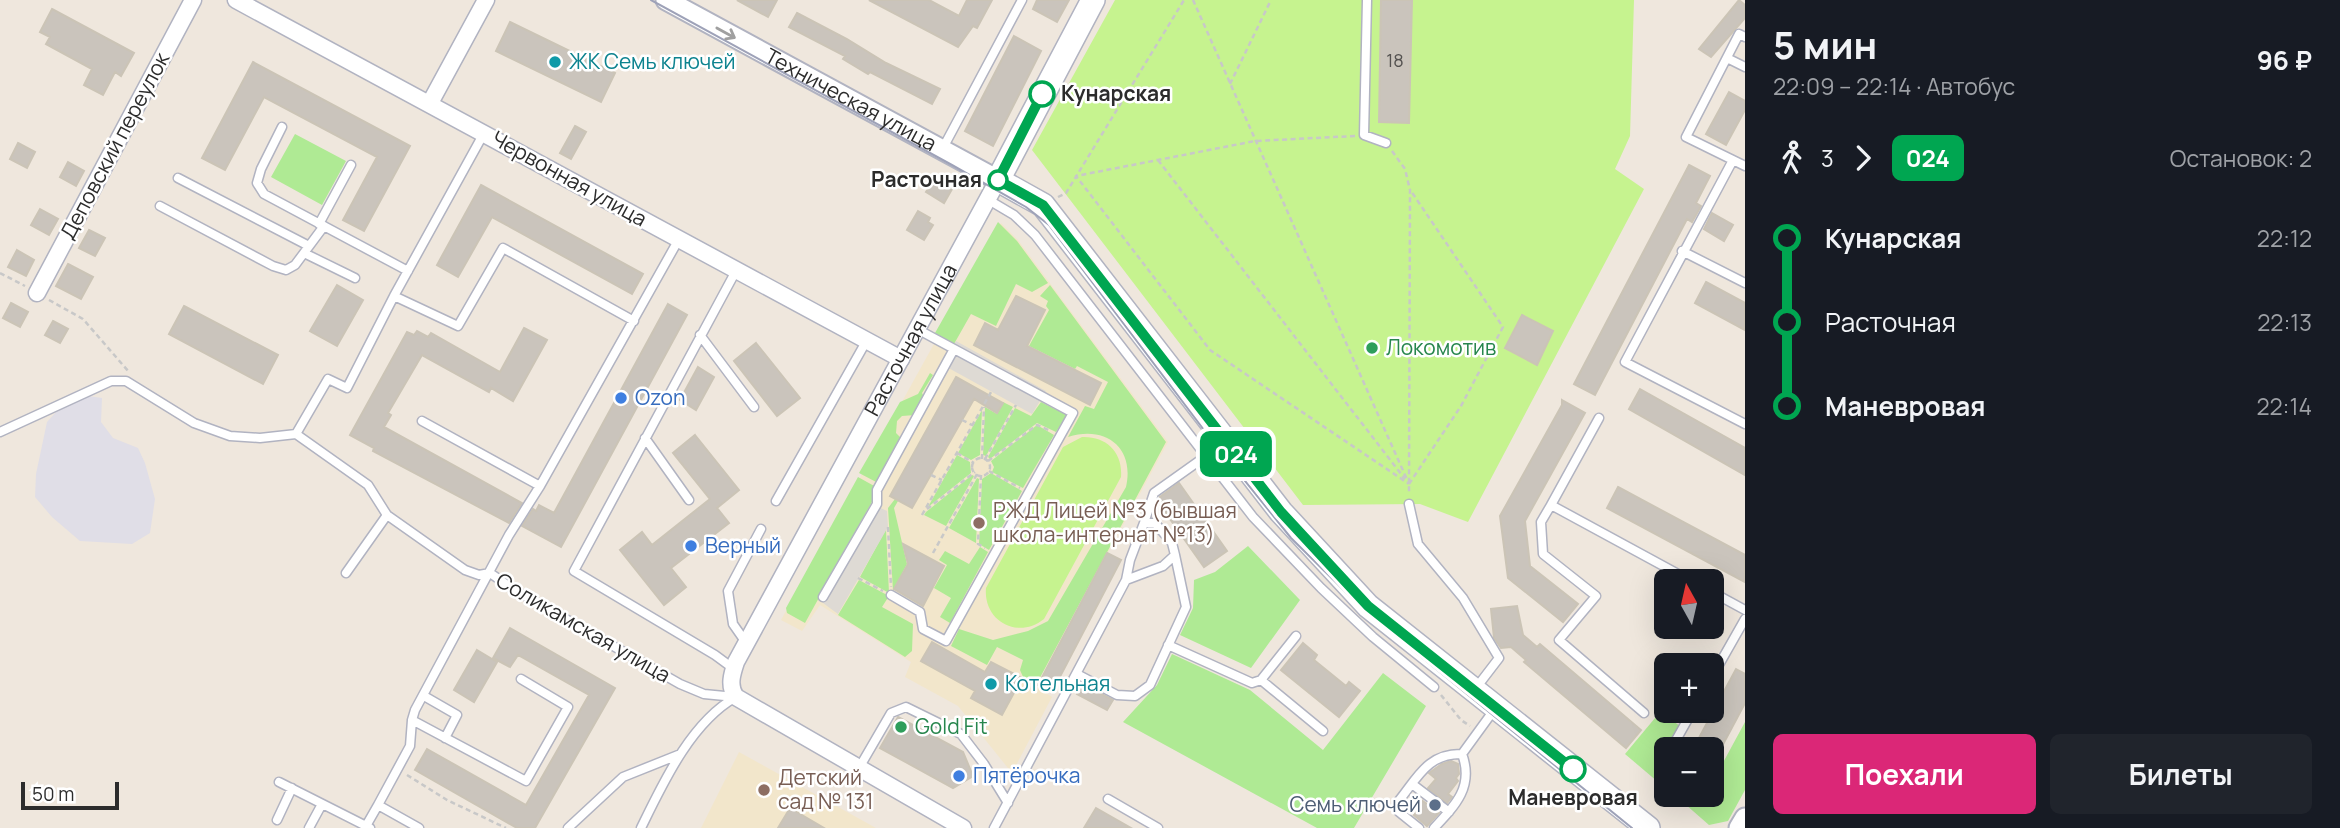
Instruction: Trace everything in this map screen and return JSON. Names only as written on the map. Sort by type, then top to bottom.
[{"type":"main road","name":"Расточная улица","points":[[992,189],[1093,0]]},
{"type":"main road","name":"Техническая улица","points":[[992,189],[1043,205],[1281,512],[1368,606],[1648,828]]},
{"type":"street","name":"Деповский переулок","points":[[37,293],[193,0]]},
{"type":"street","name":"Червонная улица","points":[[236,0],[901,359]]},
{"type":"street","points":[[430,103],[486,0]]},
{"type":"street","name":"Техническая улица","points":[[666,0],[941,150],[992,189]]},
{"type":"street","name":"Расточная улица","points":[[733,683],[747,645],[992,189]]},
{"type":"street","name":"Соликамская улица","points":[[733,683],[858,769],[962,828]]},
{"type":"street","points":[[1739,828],[1745,818]]},
{"type":"lane","points":[[941,150],[1022,0]]},
{"type":"lane","points":[[1367,0],[1364,135],[1386,144]]},
{"type":"lane","points":[[1745,37],[1739,34],[1686,137],[1745,166]]},
{"type":"lane","points":[[1727,58],[1745,67]]},
{"type":"lane","points":[[282,127],[257,183],[264,194],[408,271]]},
{"type":"lane","points":[[0,432],[111,381],[127,381],[194,423],[230,436],[260,438],[296,434],[328,379],[347,388],[394,296],[484,133]]},
{"type":"lane","points":[[1733,160],[1625,362],[1745,424]]},
{"type":"lane","points":[[160,206],[273,266],[286,270],[295,265],[321,225],[351,165]]},
{"type":"lane","points":[[178,178],[355,278]]},
{"type":"lane","points":[[992,189],[1035,235],[1254,517],[1321,588],[1373,637],[1434,687]]},
{"type":"lane","points":[[279,782],[368,827],[410,746],[412,720],[509,535],[679,239]]},
{"type":"lane","points":[[394,296],[458,326],[503,248],[634,321]]},
{"type":"lane","points":[[1682,251],[1745,283]]},
{"type":"lane","points":[[733,683],[715,654],[574,571],[737,269]]},
{"type":"lane","points":[[891,595],[920,612],[923,629],[946,641],[1073,413],[917,329]]},
{"type":"lane","points":[[700,335],[754,407]]},
{"type":"lane","points":[[776,501],[867,340]]},
{"type":"lane","points":[[823,597],[877,503],[877,491],[954,349]]},
{"type":"lane","points":[[1599,418],[1541,522],[1543,554],[1596,596],[1559,640],[1644,713]]},
{"type":"lane","points":[[422,421],[540,485]]},
{"type":"lane","name":"Соликамская улица","points":[[296,434],[368,485],[387,514],[465,570],[479,575],[490,573],[513,589],[680,684],[704,694],[733,683]]},
{"type":"lane","points":[[645,439],[690,500]]},
{"type":"lane","points":[[994,828],[1126,580],[1150,500],[1154,493],[1206,456]]},
{"type":"lane","points":[[1409,504],[1418,544],[1463,598],[1499,659],[1474,690]]},
{"type":"lane","points":[[1552,505],[1669,569]]},
{"type":"lane","points":[[346,573],[387,514]]},
{"type":"lane","points":[[1077,674],[1117,695],[1135,696],[1150,685],[1186,607],[1172,543],[1155,523],[1144,523]]},
{"type":"lane","points":[[747,645],[733,624],[728,591],[761,529]]},
{"type":"lane","points":[[1126,580],[1163,566],[1175,555]]},
{"type":"lane","points":[[1724,599],[1745,610]]},
{"type":"lane","points":[[1724,656],[1745,619]]},
{"type":"lane","points":[[1168,645],[1252,683],[1261,680],[1296,636]]},
{"type":"lane","points":[[412,720],[526,780],[568,707],[521,679]]},
{"type":"lane","points":[[1261,680],[1323,731]]},
{"type":"lane","name":"Расточная улица","points":[[641,828],[678,755],[724,704],[733,683]]},
{"type":"lane","points":[[424,696],[457,715],[445,738]]},
{"type":"lane","points":[[858,769],[891,713],[906,706],[961,734],[984,764],[1008,803]]},
{"type":"lane","points":[[1462,754],[1496,707]]},
{"type":"lane","points":[[1419,828],[1399,812],[1397,803],[1433,760],[1447,754],[1462,754]]},
{"type":"lane","points":[[1434,828],[1449,812],[1467,783],[1467,767],[1462,754]]},
{"type":"lane","points":[[568,828],[623,777],[678,755]]},
{"type":"lane","points":[[1412,784],[1449,812]]},
{"type":"lane","points":[[277,820],[292,788]]},
{"type":"lane","points":[[1108,799],[1158,828]]},
{"type":"lane","points":[[309,828],[323,804]]},
{"type":"lane","points":[[378,805],[419,828]]},
{"type":"path","points":[[1058,197],[1066,193],[1184,0]]},
{"type":"path","points":[[1193,0],[1409,484]]},
{"type":"path","points":[[1230,84],[1271,0]]},
{"type":"path","points":[[1076,176],[1255,141],[1364,135]]},
{"type":"path","points":[[1386,144],[1405,169],[1410,190],[1409,504]]},
{"type":"path","points":[[1158,160],[1409,484]]},
{"type":"path","points":[[1076,176],[1210,350],[1409,484]]},
{"type":"path","points":[[1409,484],[1461,406],[1503,327],[1410,190]]},
{"type":"path","points":[[0,273],[83,319],[135,379]]},
{"type":"path","points":[[989,471],[977,474],[923,513],[991,392]]},
{"type":"path","points":[[984,404],[985,460],[989,471],[1028,492]]},
{"type":"path","points":[[985,460],[1016,405]]},
{"type":"path","points":[[962,420],[972,425]]},
{"type":"path","points":[[974,463],[985,460],[1037,425],[1060,435]]},
{"type":"path","points":[[957,453],[974,463],[977,474],[978,544],[994,553]]},
{"type":"path","points":[[933,553],[977,474]]},
{"type":"path","points":[[931,475],[942,480]]},
{"type":"path","points":[[858,579],[891,595],[888,527]]},
{"type":"path","points":[[1434,687],[1461,720],[1478,733]]},
{"type":"path","points":[[398,769],[447,800],[506,828]]},
{"type":"shaded area","name":"РЖД Лицей №3 (бывшая школа-интернат №13)","points":[[1001,223],[1018,240],[1168,442],[1036,686],[1052,697],[1012,773],[958,706],[905,677],[911,662],[820,605],[802,631],[781,620]]},
{"type":"shaded area","points":[[956,341],[1046,391],[1032,414],[943,365]]},
{"type":"shaded area","points":[[88,396],[102,398],[101,422],[113,438],[138,448],[145,463],[155,499],[150,533],[132,544],[80,541],[52,517],[35,497],[36,474],[47,422],[58,410]]},
{"type":"shaded area","points":[[872,504],[887,511],[888,527],[838,614],[819,600]]},
{"type":"shaded area","name":"Детский сад № 131","points":[[739,752],[876,828],[701,828]]},
{"type":"green space","name":"Локомотив","points":[[1115,0],[1634,0],[1630,136],[1615,169],[1644,189],[1468,522],[1420,504],[1303,505],[1032,150]]},
{"type":"green space","points":[[295,134],[346,161],[322,205],[271,177]]},
{"type":"green space","points":[[998,222],[1017,241],[1048,283],[1032,292],[1016,284],[996,326],[971,314],[954,344],[935,333]]},
{"type":"green space","points":[[1050,285],[1166,442],[1036,685],[1024,679],[1020,670],[1023,660],[997,647],[987,665],[951,646],[959,629],[993,640],[1028,631],[1048,621],[1126,487],[1126,461],[1114,442],[1094,434],[1068,437],[1085,406],[1094,409],[1108,382],[1029,346],[1049,310],[1046,306],[1048,301],[1040,296]]},
{"type":"green space","points":[[930,373],[933,375],[922,393],[924,397],[915,415],[902,416],[897,421],[896,433],[902,439],[878,483],[859,473],[900,402],[918,394]]},
{"type":"green space","points":[[1003,402],[1013,407],[986,456],[983,455],[985,407],[997,414]]},
{"type":"green space","points":[[1041,402],[1067,415],[1056,432],[1037,423],[990,459],[988,457],[1015,408],[1031,416]]},
{"type":"green space","points":[[982,410],[980,455],[971,460],[958,453]]},
{"type":"green space","points":[[1037,425],[1054,435],[1023,488],[992,472],[994,467],[991,461]]},
{"type":"green space","points":[[1082,437],[1098,439],[1111,447],[1119,460],[1121,477],[1044,619],[1024,628],[1004,624],[990,610],[986,588],[1063,447]]},
{"type":"green space","points":[[957,455],[970,462],[971,473],[928,507]]},
{"type":"green space","points":[[991,473],[1022,491],[989,550],[979,544],[982,479]]},
{"type":"green space","points":[[974,476],[946,526],[924,515],[926,512]]},
{"type":"green space","points":[[858,477],[876,487],[873,500],[805,623],[787,613],[786,608]]},
{"type":"green space","points":[[977,478],[979,479],[976,543],[949,528]]},
{"type":"green space","points":[[895,499],[898,501],[894,508],[907,564],[893,591],[888,508]]},
{"type":"green space","points":[[886,529],[889,593],[860,577]]},
{"type":"green space","points":[[1248,546],[1300,600],[1251,668],[1180,635],[1193,608],[1194,580],[1215,572]]},
{"type":"green space","points":[[980,547],[988,552],[950,623],[940,617],[951,598],[934,588],[947,565],[939,560],[945,551],[969,564]]},
{"type":"green space","points":[[859,580],[889,596],[882,607],[913,624],[912,651],[905,657],[838,615]]},
{"type":"green space","points":[[1172,654],[1250,690],[1323,750],[1383,673],[1426,706],[1354,828],[1317,828],[1123,722],[1157,685]]},
{"type":"green space","points":[[1654,719],[1654,723],[1676,723],[1680,726],[1676,737],[1654,737],[1654,779],[1625,754]]},
{"type":"green space","points":[[1745,722],[1745,790],[1728,821],[1709,825],[1688,807],[1724,807],[1724,761]]},
{"type":"building","points":[[737,0],[777,0],[768,17]]},
{"type":"building","points":[[869,0],[929,0],[959,16],[967,0],[992,0],[977,28],[973,26],[958,47]]},
{"type":"building","points":[[1037,0],[1069,0],[1057,22],[1033,9]]},
{"type":"building","points":[[1381,0],[1412,0],[1409,123],[1379,122]]},
{"type":"building","points":[[1739,0],[1745,5],[1745,18],[1711,57],[1699,49]]},
{"type":"building","points":[[52,9],[134,53],[121,76],[115,72],[103,95],[84,85],[92,69],[46,44],[50,37],[40,32]]},
{"type":"building","points":[[797,13],[886,63],[940,89],[932,104],[870,72],[868,74],[843,59],[845,56],[789,27]]},
{"type":"building","name":"ЖК Семь ключей","points":[[510,22],[615,73],[601,102],[496,51]]},
{"type":"building","points":[[1014,36],[1041,51],[993,146],[965,131]]},
{"type":"building","points":[[253,62],[410,146],[364,231],[343,220],[377,157],[264,97],[225,170],[202,158]]},
{"type":"building","points":[[1729,92],[1745,101],[1745,110],[1726,145],[1706,134]]},
{"type":"building","points":[[575,126],[586,132],[571,159],[560,153]]},
{"type":"building","points":[[18,143],[35,152],[27,168],[10,159]]},
{"type":"building","points":[[68,162],[84,171],[76,186],[60,177]]},
{"type":"building","points":[[1689,165],[1710,176],[1696,203],[1701,206],[1692,222],[1687,219],[1595,395],[1574,384]]},
{"type":"building","points":[[935,178],[952,189],[944,203],[926,192]]},
{"type":"building","points":[[481,185],[643,274],[632,294],[492,217],[458,277],[437,265]]},
{"type":"building","points":[[40,209],[58,219],[49,235],[31,225]]},
{"type":"building","points":[[918,211],[930,218],[928,222],[933,225],[924,240],[907,230]]},
{"type":"building","points":[[1712,213],[1733,225],[1724,241],[1704,229]]},
{"type":"building","points":[[89,230],[105,238],[95,256],[79,248]]},
{"type":"building","points":[[17,250],[34,260],[26,276],[8,267]]},
{"type":"building","points":[[68,264],[93,277],[81,299],[56,286]]},
{"type":"building","points":[[1706,282],[1745,303],[1745,330],[1695,303]]},
{"type":"building","points":[[337,285],[363,300],[337,346],[310,331]]},
{"type":"building","points":[[1016,296],[1045,310],[1027,346],[1101,383],[1090,405],[974,345],[985,323],[998,330]]},
{"type":"building","points":[[11,303],[28,312],[20,327],[3,318]]},
{"type":"building","points":[[668,304],[687,315],[561,547],[522,526],[533,509],[536,511],[539,505],[554,513]]},
{"type":"building","points":[[184,306],[278,355],[263,384],[169,334]]},
{"type":"building","points":[[1522,315],[1553,331],[1537,365],[1505,348]]},
{"type":"building","points":[[53,321],[68,329],[60,343],[45,335]]},
{"type":"building","points":[[524,328],[547,340],[513,401],[491,388],[489,392],[422,355],[388,413],[391,415],[384,427],[522,503],[509,523],[373,451],[374,448],[350,435],[407,332],[414,335],[417,331],[428,337],[431,333],[500,372]]},
{"type":"building","points":[[756,343],[800,398],[777,416],[734,361]]},
{"type":"building","points":[[698,367],[714,377],[696,410],[680,400]]},
{"type":"building","points":[[956,377],[1003,403],[997,413],[974,399],[912,508],[890,496]]},
{"type":"building","points":[[1640,389],[1745,448],[1745,475],[1629,409]]},
{"type":"building","points":[[1562,400],[1585,413],[1525,521],[1530,566],[1578,604],[1563,622],[1508,578],[1500,516],[1562,405]]},
{"type":"building","points":[[695,435],[739,490],[717,508],[729,523],[671,568],[686,587],[664,605],[620,550],[642,532],[652,545],[710,499],[673,453]]},
{"type":"building","points":[[1179,483],[1227,551],[1204,567],[1158,502],[1160,497]]},
{"type":"building","points":[[1618,487],[1745,555],[1745,582],[1724,569],[1607,508]]},
{"type":"building","points":[[903,544],[944,566],[923,606],[894,589],[908,564]]},
{"type":"building","points":[[1107,553],[1121,560],[1052,692],[1038,685]]},
{"type":"building","points":[[1517,606],[1523,635],[1537,647],[1540,644],[1641,730],[1626,748],[1524,662],[1526,660],[1511,647],[1501,648],[1494,638],[1491,609]]},
{"type":"building","points":[[510,628],[615,688],[535,828],[517,828],[415,770],[427,749],[526,805],[589,695],[518,655],[510,667],[493,658]]},
{"type":"building","name":"Котельная","points":[[932,642],[985,672],[991,662],[1022,678],[1002,715],[971,698],[975,691],[921,661]]},
{"type":"building","points":[[1303,643],[1317,655],[1314,660],[1346,686],[1349,682],[1360,691],[1339,717],[1281,670]]},
{"type":"building","points":[[477,650],[497,662],[474,702],[454,690]]},
{"type":"building","points":[[1736,669],[1745,674],[1745,703],[1724,742],[1724,737],[1699,737],[1707,723],[1724,723],[1724,691]]},
{"type":"building","points":[[1082,684],[1113,700],[1107,710],[1077,694]]},
{"type":"building","points":[[898,717],[963,752],[973,776],[953,788],[880,748]]},
{"type":"building","points":[[1451,761],[1458,764],[1459,774],[1456,778],[1458,781],[1448,794],[1452,797],[1447,803],[1428,788],[1436,779],[1429,773]]},
{"type":"building","points":[[1420,799],[1439,813],[1427,826],[1414,815],[1417,811],[1413,807]]},
{"type":"building","points":[[790,808],[824,828],[778,828]]},
{"type":"building","points":[[1096,808],[1131,828],[1084,828]]},
{"type":"tram line","points":[[651,0],[952,165],[1026,207],[1049,225],[1204,430],[1291,538],[1366,612],[1632,828]]},
{"type":"bus line","name":"024","points":[[1042,94],[998,180],[1043,205],[1281,512],[1368,606],[1573,769]]},
{"type":"place","name":"ЖК Семь ключей","points":[[555,62]]},
{"type":"place","name":"Кунарская","points":[[1042,94]]},
{"type":"place","name":"Расточная","points":[[998,180]]},
{"type":"place","name":"Локомотив","points":[[1372,348]]},
{"type":"place","name":"Ozon","points":[[621,398]]},
{"type":"place","name":"РЖД Лицей №3 (бывшая школа-интернат №13)","points":[[979,523]]},
{"type":"place","name":"Верный","points":[[691,546]]},
{"type":"place","name":"Котельная","points":[[991,684]]},
{"type":"place","name":"Gold Fit","points":[[901,727]]},
{"type":"place","name":"Маневровая","points":[[1573,769]]},
{"type":"place","name":"Пятёрочка","points":[[959,776]]},
{"type":"place","name":"Детский сад № 131","points":[[764,790]]},
{"type":"place","name":"Семь ключей","points":[[1435,805]]}]
